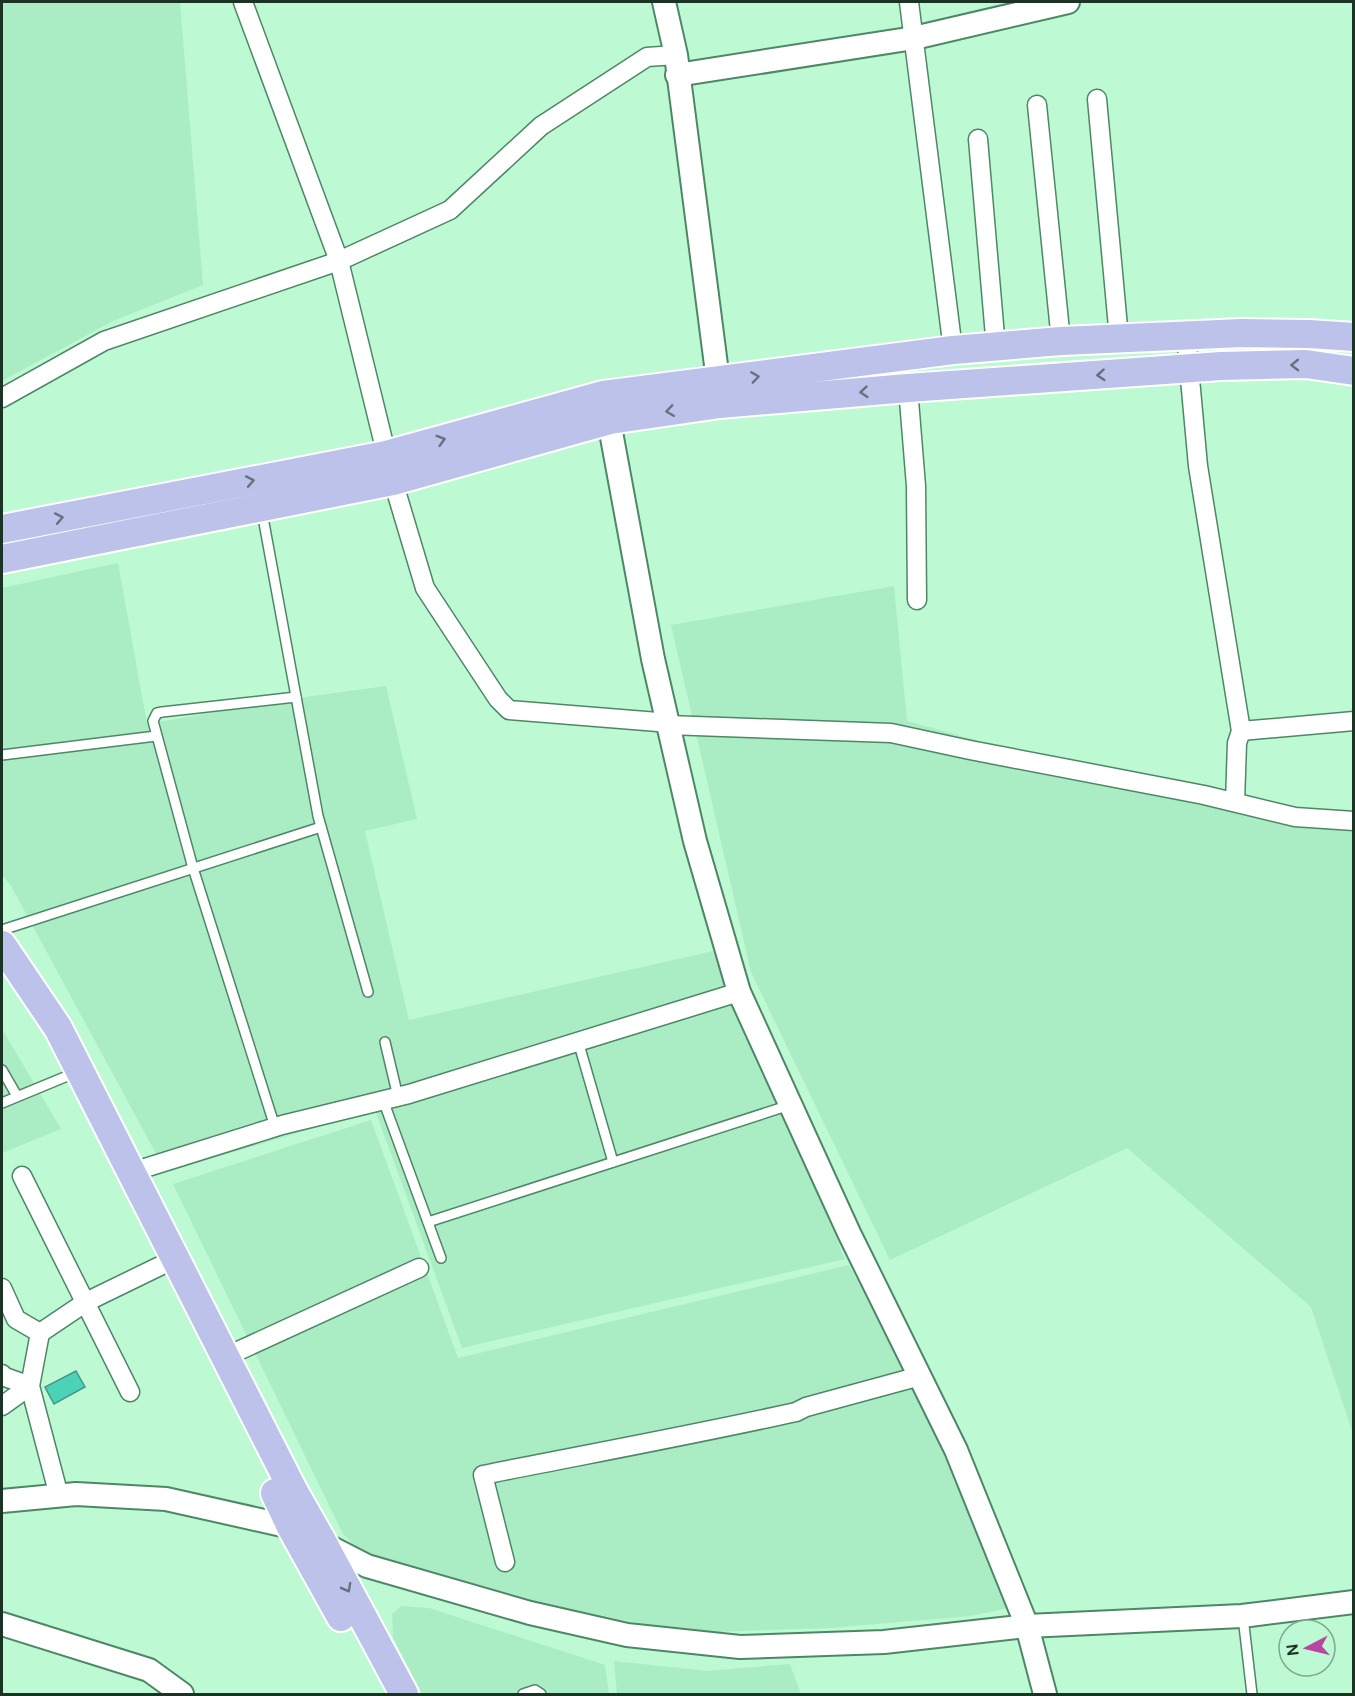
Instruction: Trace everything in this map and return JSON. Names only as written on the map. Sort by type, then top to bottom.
[{"type":"main road","points":[[2,559],[261,509],[390,468],[606,407],[719,393],[953,350],[1061,341],[1186,335],[1286,333],[1353,337]]},
{"type":"main road","points":[[719,393],[908,388],[1221,366],[1306,364],[1353,371]]},
{"type":"main road","points":[[2,529],[390,468]]},
{"type":"main road","points":[[2,945],[58,1028],[72,1073],[160,1266],[291,1527],[384,1695]]},
{"type":"main road","points":[[2,976],[43,1036],[72,1073],[132,1172],[294,1492],[404,1695]]},
{"type":"street","points":[[243,2],[339,261],[390,468],[425,588],[498,699],[509,710],[658,722],[668,725],[891,733],[1235,802],[1295,817],[1353,821]]},
{"type":"street","points":[[664,2],[676,65],[719,393]]},
{"type":"street","points":[[909,2],[953,350]]},
{"type":"street","points":[[2,398],[104,341],[339,261],[450,210],[541,126],[647,57],[676,65],[914,38],[1068,2]]},
{"type":"street","points":[[1097,99],[1119,338]]},
{"type":"street","points":[[1037,105],[1061,341]]},
{"type":"street","points":[[978,139],[996,348]]},
{"type":"street","points":[[1186,335],[1198,466],[1241,731],[1237,743],[1235,802]]},
{"type":"street","points":[[908,388],[916,486],[917,600]]},
{"type":"street","points":[[606,407],[653,659],[668,725],[695,841],[739,992],[849,1233],[956,1450],[1027,1626],[1045,1695]]},
{"type":"street","points":[[1241,731],[1353,721]]},
{"type":"street","points":[[132,1172],[275,1127],[390,1098],[739,992]]},
{"type":"street","points":[[22,1176],[130,1392]]},
{"type":"street","points":[[59,1496],[30,1386],[40,1333],[86,1302],[160,1266]]},
{"type":"street","points":[[225,1357],[419,1268]]},
{"type":"street","points":[[2,1288],[9,1324],[40,1333]]},
{"type":"street","points":[[2,1374],[2,1376],[30,1386]]},
{"type":"street","points":[[505,1562],[483,1475],[664,1438],[699,1434],[796,1412],[806,1407],[920,1376]]},
{"type":"street","points":[[2,1406],[30,1386]]},
{"type":"street","points":[[2,1502],[76,1494],[166,1499],[291,1527],[367,1566],[530,1613],[627,1635],[740,1647],[884,1642],[1027,1626],[1242,1616],[1353,1602]]},
{"type":"street","points":[[2,1624],[149,1670],[182,1695]]},
{"type":"lane","points":[[261,509],[321,827],[368,992]]},
{"type":"lane","points":[[275,1127],[194,868],[153,721],[158,713],[296,697]]},
{"type":"lane","points":[[2,755],[156,736]]},
{"type":"lane","points":[[2,930],[321,827]]},
{"type":"lane","points":[[578,1041],[613,1162]]},
{"type":"lane","points":[[385,1042],[390,1098],[441,1258]]},
{"type":"lane","points":[[2,1103],[72,1073]]},
{"type":"lane","points":[[3,1077],[17,1096]]},
{"type":"lane","points":[[428,1222],[790,1105]]},
{"type":"lane","points":[[1242,1616],[1252,1695]]},
{"type":"lane","points":[[523,1695],[535,1690],[541,1695]]},
{"type":"shaded area","points":[[2,2],[180,2],[203,285],[113,321],[2,381]]},
{"type":"shaded area","points":[[118,563],[147,724],[291,699],[386,686],[417,819],[365,831],[409,1020],[713,951],[845,1259],[462,1348],[375,1110],[166,1172],[11,886],[2,875],[2,588]]},
{"type":"shaded area","points":[[894,586],[907,721],[1287,826],[1353,828],[1353,1434],[1311,1307],[1127,1148],[890,1260],[751,972],[671,625]]},
{"type":"shaded area","points":[[2,1029],[61,1129],[2,1153]]},
{"type":"shaded area","points":[[371,1120],[458,1358],[849,1265],[888,1334],[959,1483],[1009,1608],[971,1616],[830,1628],[686,1633],[527,1600],[361,1552],[343,1534],[173,1184]]},
{"type":"shaded area","points":[[401,1606],[429,1608],[605,1665],[609,1694],[422,1694],[393,1638],[392,1614]]},
{"type":"shaded area","points":[[614,1661],[707,1671],[790,1664],[801,1694],[617,1694]]},
{"type":"building","points":[[76,1371],[85,1387],[54,1404],[45,1387]]}]
